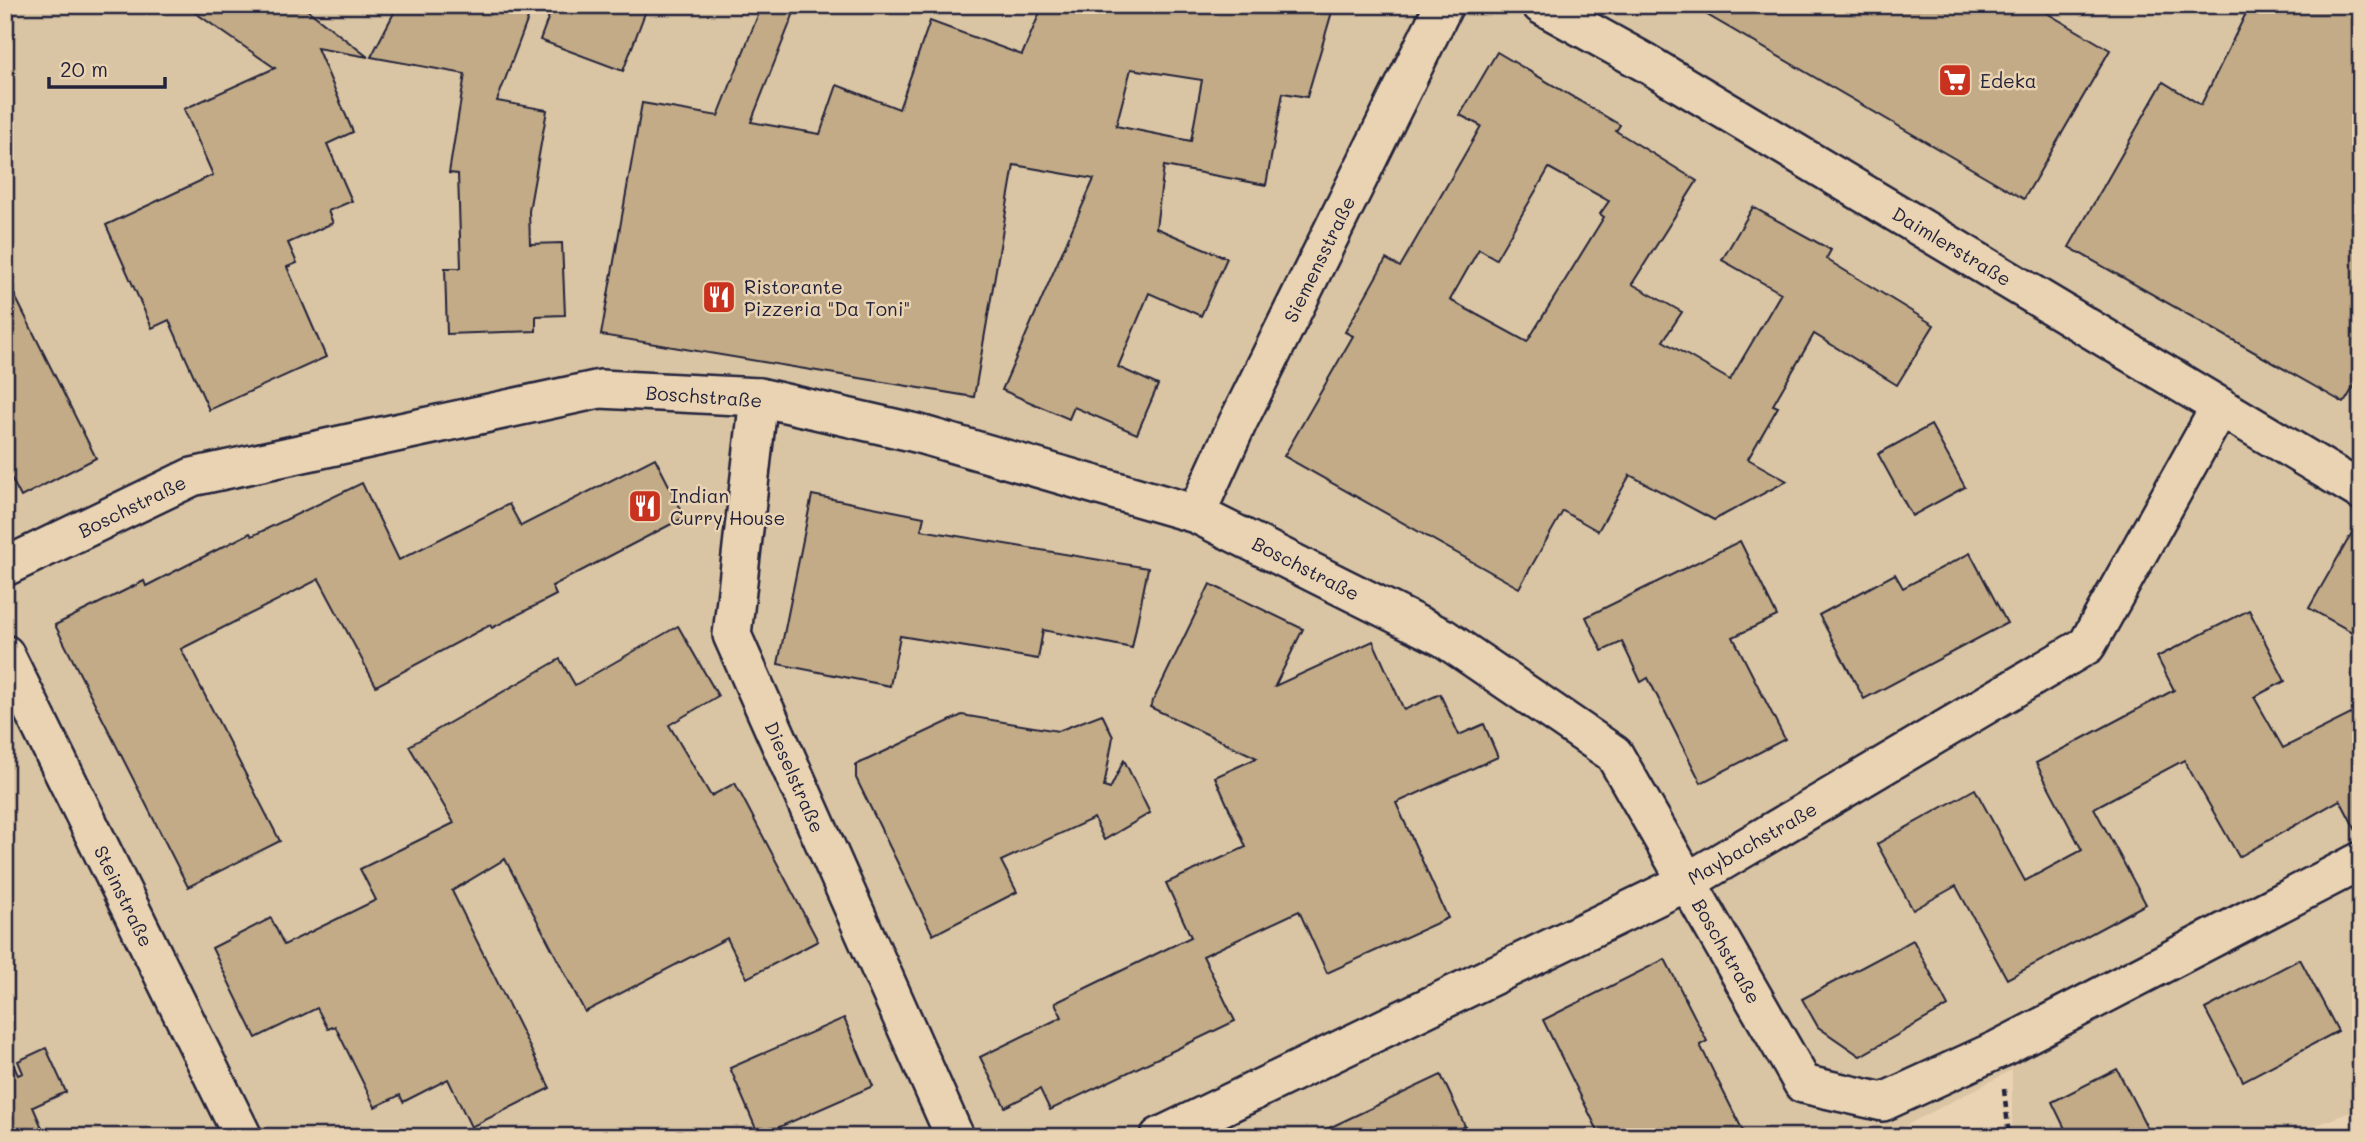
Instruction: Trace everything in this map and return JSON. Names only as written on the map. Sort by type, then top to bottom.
[{"type":"street","name":"Siemensstraße","points":[[1196,514],[1238,422],[1444,5]]},
{"type":"street","name":"Daimlerstraße","points":[[1541,5],[1646,63],[2361,491]]},
{"type":"street","name":"Boschstraße","points":[[5,567],[191,477],[600,390],[759,397],[916,433],[1196,514],[1444,638],[1614,754],[1803,1084],[1883,1102],[1999,1049],[2361,861]]},
{"type":"street","name":"Dieselstraße","points":[[759,397],[732,635],[956,1137]]},
{"type":"street","name":"Maybachstraße","points":[[1159,1137],[1687,882],[2087,645],[2220,407]]},
{"type":"street","name":"Steinstraße","points":[[5,654],[243,1137]]},
{"type":"path","points":[[1999,1049],[2009,1137]]},
{"type":"shaded area","points":[[5,5],[2361,5],[2361,1108],[2285,1137],[2012,1137],[2012,1070],[1884,1137],[5,1137]]},
{"type":"building","points":[[184,5],[301,5],[368,57],[317,48],[353,132],[327,144],[352,201],[328,211],[333,223],[288,243],[297,263],[287,267],[326,357],[209,410],[169,320],[152,328],[106,225],[213,175],[184,109],[275,68]]},
{"type":"building","points":[[398,5],[509,5],[530,13],[497,101],[547,110],[529,211],[530,244],[562,243],[565,315],[536,316],[536,331],[447,334],[445,268],[461,268],[458,174],[449,173],[465,74],[371,57]]},
{"type":"building","points":[[553,5],[648,5],[623,71],[540,40]]},
{"type":"building","points":[[762,5],[797,5],[751,122],[820,134],[837,85],[899,109],[930,21],[1022,55],[1043,5],[1334,5],[1307,97],[1283,93],[1266,185],[1164,166],[1156,228],[1227,258],[1201,316],[1149,293],[1118,367],[1158,385],[1137,434],[1074,407],[1069,419],[1002,390],[1094,179],[1014,165],[974,397],[601,335],[642,103],[718,116]],"holes":[[[1131,69],[1202,80],[1191,141],[1116,126]]]},
{"type":"building","name":"Edeka","points":[[1690,5],[2033,5],[2110,50],[2024,199]]},
{"type":"building","points":[[2250,5],[2361,5],[2361,375],[2344,403],[2069,247],[2163,82],[2201,105]]},
{"type":"building","points":[[1497,52],[1620,125],[1616,131],[1697,181],[1632,284],[1682,312],[1663,341],[1730,380],[1781,293],[1722,260],[1753,207],[1831,250],[1826,259],[1934,325],[1897,385],[1814,334],[1773,405],[1778,407],[1748,459],[1787,481],[1714,520],[1630,475],[1598,531],[1563,511],[1519,588],[1284,456],[1353,336],[1345,332],[1386,259],[1400,267],[1481,126],[1460,115]],"holes":[[[1549,168],[1609,201],[1600,214],[1604,217],[1527,342],[1450,300],[1479,249],[1496,259]]]},
{"type":"building","points":[[5,276],[96,458],[21,497],[5,466]]},
{"type":"building","points":[[1931,425],[1965,487],[1912,516],[1878,454]]},
{"type":"building","points":[[655,458],[685,517],[552,586],[556,595],[492,628],[490,625],[376,686],[319,579],[181,649],[280,841],[188,887],[55,625],[144,581],[146,586],[250,533],[252,536],[362,483],[399,560],[509,504],[521,526]]},
{"type":"building","points":[[812,495],[924,517],[921,530],[1148,568],[1132,648],[1043,630],[1038,659],[900,636],[890,686],[778,664]]},
{"type":"building","points":[[2361,517],[2361,637],[2309,608]]},
{"type":"building","points":[[1740,541],[1777,616],[1733,637],[1785,739],[1701,783],[1648,678],[1641,682],[1622,642],[1602,651],[1586,617]]},
{"type":"building","points":[[1970,553],[2007,623],[1864,699],[1819,615],[1895,574],[1903,588]]},
{"type":"building","points":[[1210,584],[1303,629],[1275,686],[1373,641],[1404,710],[1440,694],[1459,735],[1484,724],[1498,757],[1396,803],[1448,918],[1327,973],[1299,911],[1203,956],[1235,1021],[1050,1110],[1040,1089],[1005,1107],[980,1057],[1062,1017],[1055,1003],[1191,937],[1166,883],[1246,847],[1215,777],[1257,758],[1150,707]]},
{"type":"building","points":[[2249,610],[2285,681],[2254,697],[2283,748],[2361,709],[2361,840],[2340,800],[2239,857],[2184,760],[2094,808],[2146,904],[2007,979],[1956,886],[1913,910],[1877,844],[1975,789],[2025,881],[2082,850],[2036,763],[2174,690],[2157,657]]},
{"type":"building","points":[[678,626],[718,696],[669,725],[711,796],[735,783],[818,941],[747,978],[727,938],[585,1012],[505,859],[452,891],[550,1088],[471,1127],[448,1079],[403,1102],[400,1095],[375,1107],[335,1026],[328,1029],[317,1008],[256,1038],[212,948],[271,918],[284,945],[376,900],[360,869],[454,823],[409,746],[560,659],[575,685]]},
{"type":"building","points":[[1102,714],[1113,737],[1104,787],[1110,789],[1124,760],[1150,813],[1104,840],[1094,818],[1001,861],[1017,892],[933,935],[856,778],[856,765],[962,715],[1058,731]]},
{"type":"building","points":[[1913,940],[1948,1006],[1860,1056],[1818,1027],[1802,999]]},
{"type":"building","points":[[1665,959],[1707,1041],[1700,1045],[1746,1137],[1601,1137],[1543,1020]]},
{"type":"building","points":[[2300,959],[2338,1031],[2243,1081],[2205,1009]]},
{"type":"building","points":[[844,1018],[873,1086],[759,1136],[730,1068]]},
{"type":"building","points":[[5,1047],[18,1075],[23,1073],[18,1061],[46,1048],[66,1092],[33,1107],[46,1137],[5,1137]]},
{"type":"building","points":[[2117,1069],[2152,1137],[2069,1137],[2052,1102]]},
{"type":"building","points":[[1441,1075],[1465,1126],[1444,1137],[1310,1137]]},
{"type":"place","name":"Edeka","points":[[1955,80]]},
{"type":"place","name":"Ristorante Pizzeria \"Da Toni\"","points":[[719,297]]},
{"type":"place","name":"Indian Curry House","points":[[645,506]]}]
